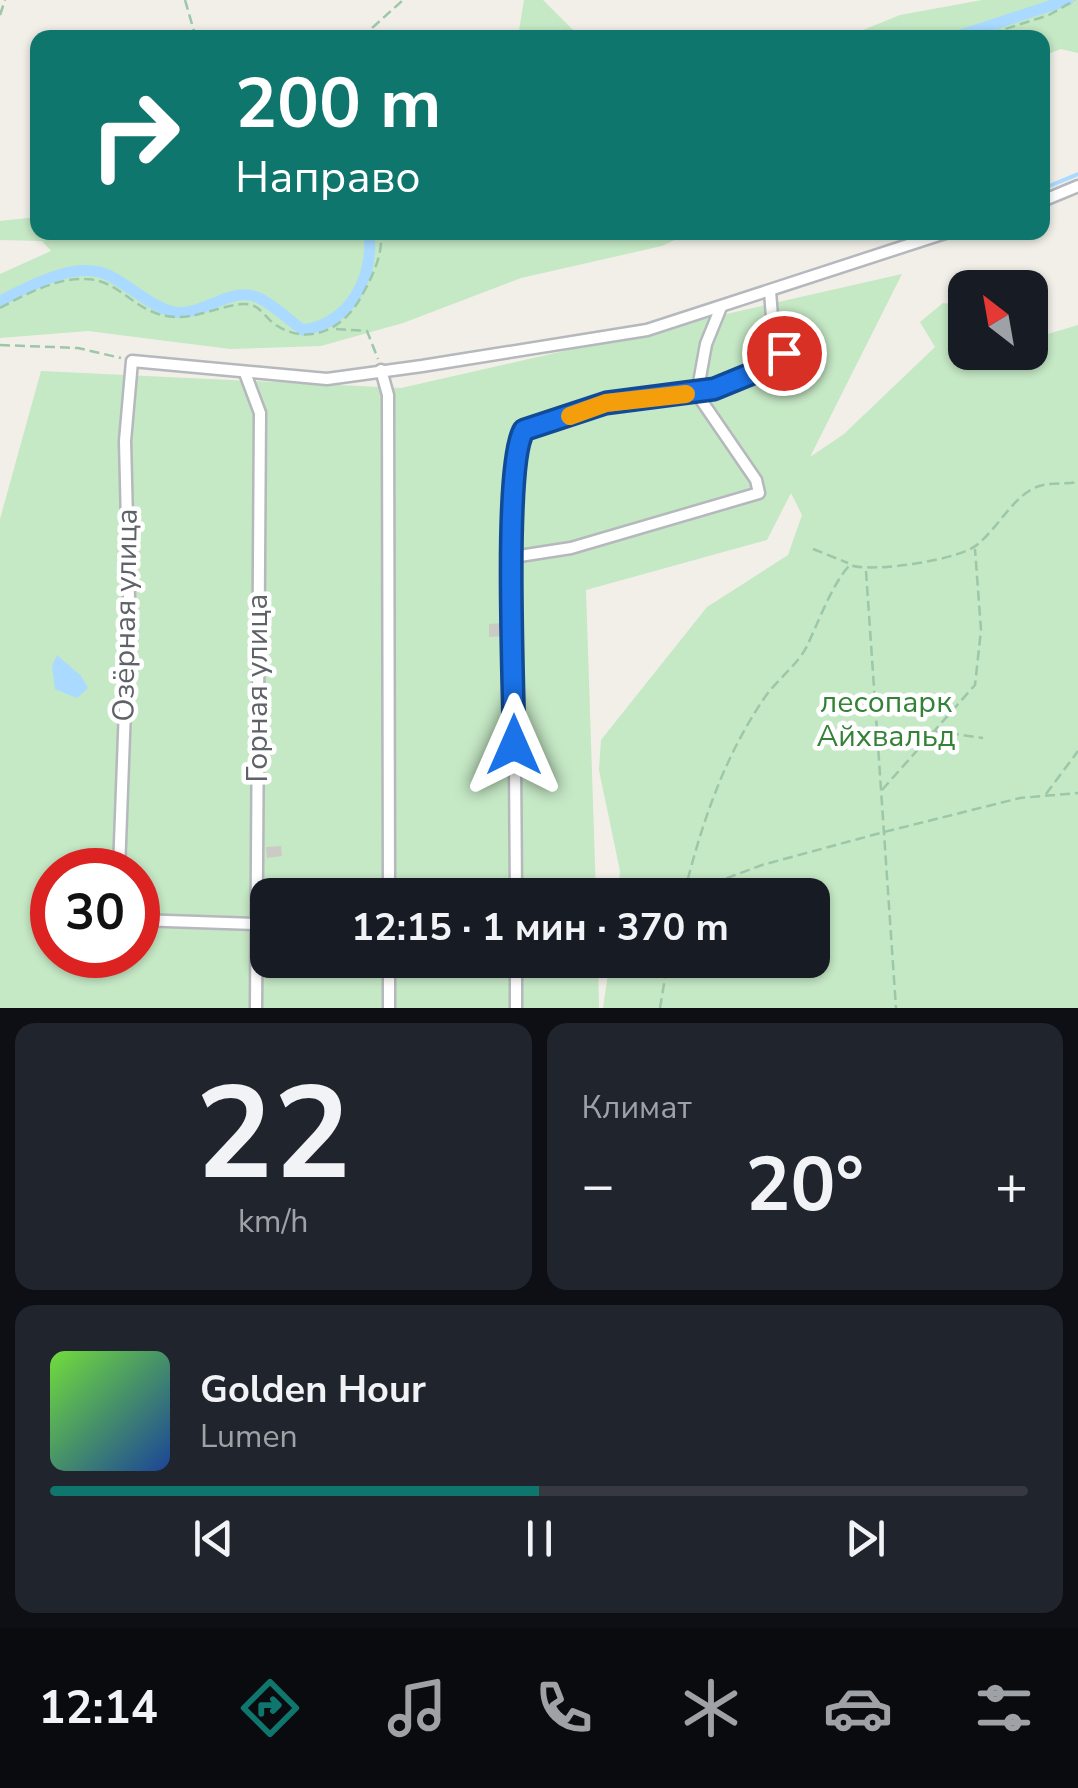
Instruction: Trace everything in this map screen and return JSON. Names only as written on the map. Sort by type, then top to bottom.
[{"type":"street","points":[[1050,198],[1078,186]]},
{"type":"street","points":[[132,361],[327,379],[648,330],[924,240]]},
{"type":"street","points":[[516,878],[513,557],[518,440],[524,430],[606,403],[697,394],[779,361],[784,344],[772,317],[770,291]]},
{"type":"street","points":[[513,557],[571,548],[759,494],[756,480],[697,394],[706,344],[721,307]]},
{"type":"street","name":"Озёрная улица","points":[[120,848],[129,600],[126,440],[132,361]]},
{"type":"street","points":[[381,370],[388,394],[389,878]]},
{"type":"street","name":"Горная улица","points":[[245,372],[258,396],[260,413],[255,878]]},
{"type":"street","points":[[160,921],[250,924]]},
{"type":"street","name":"Горная улица","points":[[256,978],[256,1008]]},
{"type":"street","points":[[389,978],[389,1008]]},
{"type":"street","points":[[516,978],[516,1008]]},
{"type":"path","points":[[0,15],[5,0]]},
{"type":"path","points":[[185,0],[194,30]]},
{"type":"path","points":[[370,30],[403,0]]},
{"type":"path","points":[[1002,30],[1050,15],[1075,0]]},
{"type":"path","points":[[335,329],[349,319],[377,267],[380,240]]},
{"type":"path","points":[[0,308],[40,289],[82,278],[108,281],[153,312],[180,318],[243,304],[260,308],[274,324],[306,335],[335,329],[367,331],[381,370]]},
{"type":"path","points":[[0,346],[78,348],[132,361]]},
{"type":"path","points":[[813,549],[866,569],[928,560],[975,548],[1020,497],[1034,488],[1078,482]]},
{"type":"path","points":[[881,791],[975,685],[982,630],[975,548]]},
{"type":"path","points":[[688,878],[700,830],[740,738],[764,698],[807,647],[840,575],[850,565]]},
{"type":"path","points":[[866,569],[896,1008]]},
{"type":"path","points":[[933,731],[983,738]]},
{"type":"path","points":[[1045,794],[1078,751]]},
{"type":"path","points":[[727,878],[884,832],[1045,794],[1078,793]]},
{"type":"path","points":[[660,1008],[665,978]]},
{"type":"green space","points":[[524,0],[543,0],[573,30],[519,30]]},
{"type":"green space","points":[[982,0],[1078,0],[1078,53],[1061,49],[1050,53],[1050,30],[863,30],[900,15]]},
{"type":"green space","points":[[30,218],[30,240],[674,240],[521,278],[403,323],[321,346],[230,349],[88,331],[0,338],[0,274],[51,251],[42,241],[0,240],[0,221]]},
{"type":"green space","name":"лесопарк Айхвальд","points":[[902,274],[810,457],[844,434],[935,347],[920,322],[943,303],[948,304],[948,370],[1048,370],[1048,334],[1078,325],[1078,1008],[603,1008],[607,978],[830,978],[830,878],[619,878],[599,770],[601,740],[707,607],[788,555],[802,515],[791,493],[767,540],[586,590],[595,878],[250,878],[250,978],[598,978],[599,1008],[0,1008],[0,519],[41,371],[401,388]]},
{"type":"water","points":[[57,655],[81,676],[88,688],[77,698],[55,689],[52,666]]},
{"type":"building","points":[[505,623],[505,636],[489,637],[489,624]]},
{"type":"building","points":[[281,846],[282,856],[267,858],[266,847]]},
{"type":"waterway","points":[[976,30],[1068,0]]},
{"type":"waterway","points":[[1050,186],[1078,174]]},
{"type":"waterway","points":[[0,301],[54,276],[97,272],[170,311],[192,311],[237,295],[259,298],[303,330],[334,318],[356,296],[367,266],[369,240]]},
{"type":"slow traffic","points":[[570,416],[606,403],[686,394]]},
{"type":"route","points":[[514,745],[513,497],[518,440],[524,430],[606,403],[714,389],[770,366],[784,353]]}]
